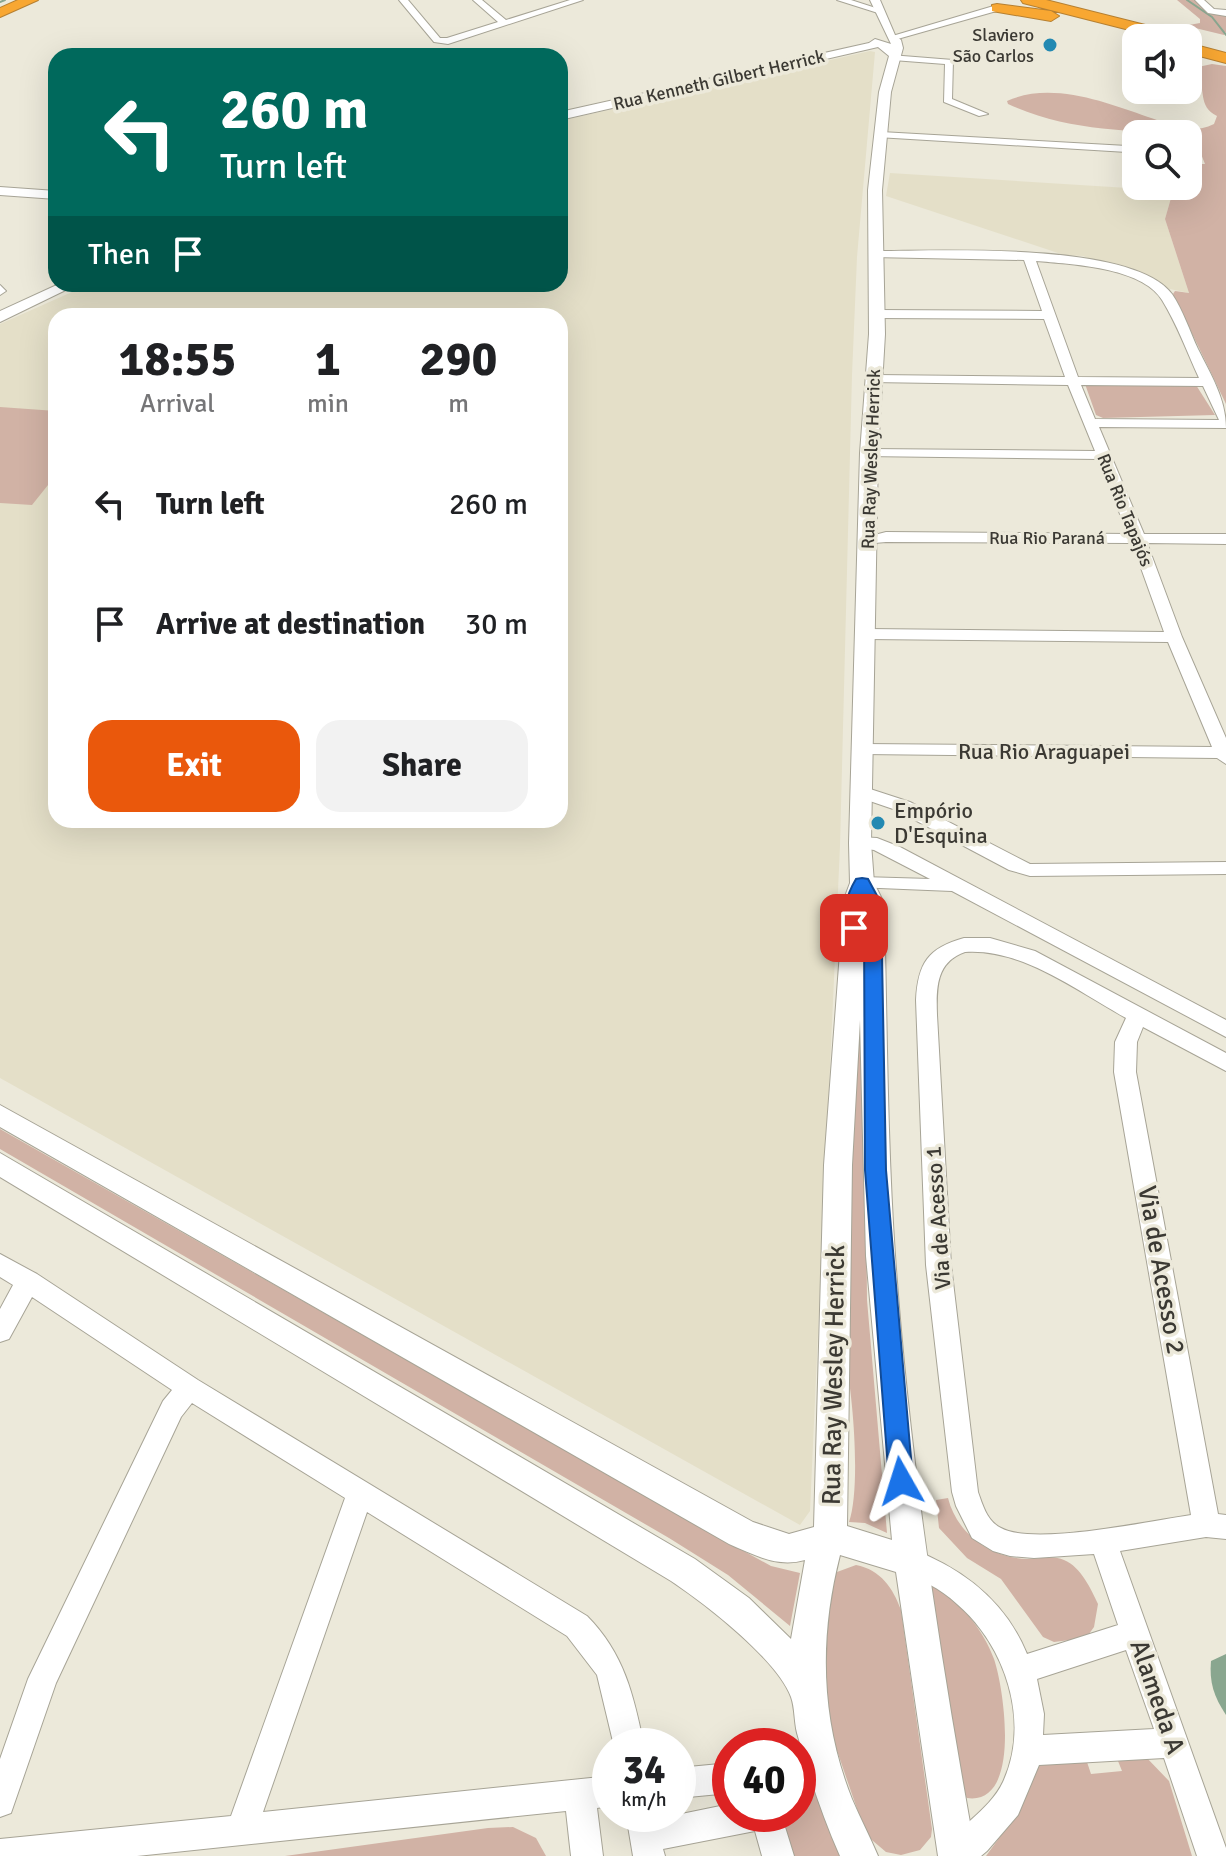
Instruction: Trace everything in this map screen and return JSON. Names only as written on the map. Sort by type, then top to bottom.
[{"type":"highway","points":[[7,9],[31,0]]},
{"type":"highway","points":[[1028,0],[1124,24]]},
{"type":"highway","points":[[997,4],[1122,32]]},
{"type":"highway","points":[[1202,44],[1226,50]]},
{"type":"highway","points":[[1202,52],[1226,58]]},
{"type":"street","points":[[403,0],[437,40],[459,39],[557,3],[579,0]]},
{"type":"street","points":[[477,0],[505,24]]},
{"type":"street","points":[[841,0],[874,19],[893,36],[997,4]]},
{"type":"street","points":[[1199,0],[1211,11],[1225,13]]},
{"type":"street","points":[[874,19],[893,56],[950,62],[947,100],[983,114]]},
{"type":"street","points":[[568,105],[847,42],[874,19]]},
{"type":"street","name":"Rua Ray Wesley Herrick","points":[[808,1728],[808,1633],[815,1586],[833,1517],[838,1165],[856,899],[862,883],[860,843],[864,793],[869,453],[876,379],[875,190],[893,56],[897,48],[893,36],[874,19]]},
{"type":"street","name":"Rua Kenneth Gilbert Herrick","points":[[568,114],[874,45],[874,19]]},
{"type":"street","points":[[881,135],[1122,149]]},
{"type":"street","points":[[0,182],[48,186]]},
{"type":"street","points":[[0,191],[48,194]]},
{"type":"street","points":[[876,255],[1077,259],[1155,284],[1166,295],[1226,423],[1090,423]]},
{"type":"street","name":"Rua Rio Tapajós","points":[[1029,258],[1072,379],[1174,637],[1225,755]]},
{"type":"street","points":[[0,317],[54,292]]},
{"type":"street","points":[[877,314],[1049,315]]},
{"type":"street","points":[[876,379],[1205,382]]},
{"type":"street","points":[[869,453],[1102,455]]},
{"type":"street","name":"Rua Rio Paraná","points":[[868,541],[886,537],[1226,539]]},
{"type":"street","points":[[867,634],[1174,637]]},
{"type":"street","name":"Rua Rio Araguapei","points":[[863,749],[1225,755]]},
{"type":"street","points":[[864,793],[903,806],[1000,858],[1030,870],[1226,868]]},
{"type":"street","points":[[860,843],[893,851],[1226,1029]]},
{"type":"street","points":[[862,883],[923,883],[959,888]]},
{"type":"street","name":"Rua Ray Wesley Herrick","points":[[862,883],[872,903],[876,1170],[893,1402],[909,1561],[957,1856]]},
{"type":"street","name":"Via de Acesso 1","points":[[1102,1539],[1046,1547],[1013,1546],[993,1539],[974,1521],[965,1492],[936,1233],[928,1010],[932,966],[946,952],[979,943],[1002,946],[1028,956],[1137,1016]]},
{"type":"street","points":[[1137,1016],[1226,1063]]},
{"type":"street","name":"Via de Acesso 2","points":[[1137,1016],[1126,1042],[1125,1072],[1216,1526]]},
{"type":"street","points":[[0,1115],[741,1533],[768,1545],[789,1549],[829,1538],[909,1561],[932,1568],[975,1601],[994,1622],[1019,1671],[1029,1724],[1027,1751],[1019,1781],[1005,1809],[985,1833],[957,1856]]},
{"type":"street","points":[[0,1164],[704,1583],[755,1623],[807,1689]]},
{"type":"street","points":[[0,1264],[189,1388],[560,1614],[592,1640],[610,1665],[626,1728]]},
{"type":"street","points":[[0,1332],[28,1281]]},
{"type":"street","points":[[0,1802],[43,1679],[172,1409],[189,1388]]},
{"type":"street","points":[[242,1827],[360,1493]]},
{"type":"street","points":[[1102,1539],[1216,1526]]},
{"type":"street","name":"Alameda A","points":[[1102,1539],[1213,1856]]},
{"type":"street","points":[[1019,1671],[1135,1633]]},
{"type":"street","points":[[1027,1751],[1173,1743]]},
{"type":"street","name":"Rua Ray Wesley Herrick","points":[[816,1767],[859,1856]]},
{"type":"street","points":[[0,1855],[242,1827],[318,1825],[592,1793]]},
{"type":"street","points":[[587,1856],[592,1817]]},
{"type":"street","points":[[645,1836],[712,1823]]},
{"type":"street","points":[[771,1832],[778,1856]]},
{"type":"shaded area","points":[[1177,0],[1195,0],[1211,13],[1226,14],[1226,32],[1224,35],[1202,30],[1202,24],[1194,24],[1200,23],[1200,19]]},
{"type":"shaded area","points":[[875,52],[857,257],[840,846],[810,1511],[800,1525],[0,1078],[0,324],[72,292],[568,292],[568,119]]},
{"type":"shaded area","points":[[1202,66],[1226,66],[1226,404],[1173,294],[1175,291],[1189,293],[1165,219],[1170,200],[1202,200],[1202,164],[1205,164],[1202,128],[1214,124],[1217,116],[1204,102]]},
{"type":"shaded area","points":[[1060,93],[1114,105],[1156,120],[1122,120],[1122,130],[1076,125],[1031,113],[1007,101],[1024,95]]},
{"type":"shaded area","points":[[890,173],[1122,188],[1122,200],[1170,200],[1165,219],[1189,293],[1165,288],[1083,256],[1064,255],[886,196]]},
{"type":"shaded area","points":[[1085,384],[1196,385],[1215,415],[1103,418],[1096,415]]},
{"type":"shaded area","points":[[0,407],[48,410],[48,485],[32,505],[0,503]]},
{"type":"shaded area","points":[[864,970],[867,1300],[887,1533],[865,1523],[849,1522],[853,1507],[855,1464],[851,1394],[845,1358],[857,1046]]},
{"type":"shaded area","points":[[0,1129],[713,1534],[771,1566],[800,1573],[790,1626],[728,1575],[669,1538],[0,1149]]},
{"type":"shaded area","points":[[948,1498],[967,1533],[989,1549],[1014,1558],[1051,1557],[1076,1568],[1098,1604],[1094,1627],[1086,1638],[1054,1642],[1043,1637],[1001,1579],[967,1558],[939,1528],[936,1500]]},
{"type":"shaded area","points":[[856,1565],[865,1567],[885,1581],[901,1610],[932,1829],[931,1837],[920,1850],[901,1855],[886,1852],[866,1835],[833,1739],[821,1669],[829,1580],[837,1572]]},
{"type":"shaded area","points":[[931,1585],[939,1585],[971,1619],[989,1648],[998,1674],[1005,1742],[996,1784],[984,1796],[967,1798],[961,1792]]},
{"type":"shaded area","points":[[1226,1654],[1226,1715],[1213,1689],[1211,1661]]},
{"type":"shaded area","points":[[1114,1751],[1145,1756],[1169,1781],[1192,1856],[986,1856],[1010,1823],[1039,1766],[1049,1760],[1085,1756],[1091,1774],[1122,1771]]},
{"type":"shaded area","points":[[816,1790],[844,1856],[791,1856],[786,1832],[816,1832]]},
{"type":"shaded area","points":[[513,1827],[536,1838],[546,1856],[285,1856],[488,1828]]},
{"type":"waterway","points":[[0,2],[5,0]]},
{"type":"waterway","points":[[1187,0],[1212,17],[1226,35]]},
{"type":"place","name":"Slaviero São Carlos","points":[[1050,45]]},
{"type":"place","name":"Empório D'Esquina","points":[[878,823]]},
{"type":"route","points":[[854,928],[856,899],[862,883],[872,903],[876,1170],[901,1481]]}]
